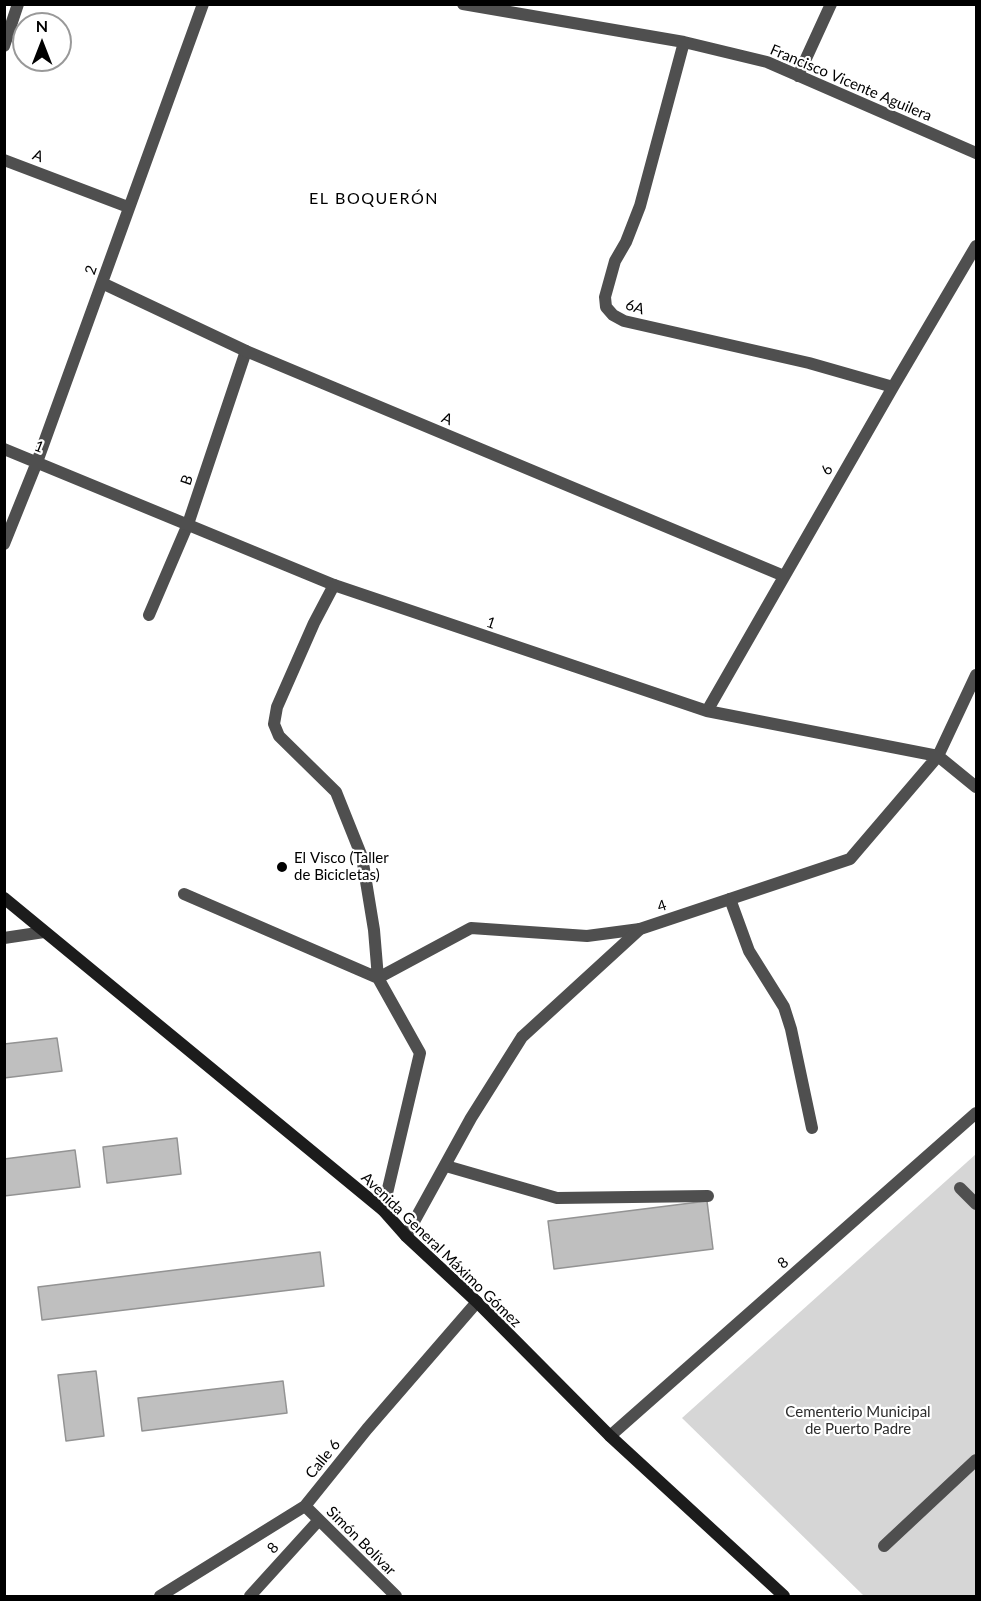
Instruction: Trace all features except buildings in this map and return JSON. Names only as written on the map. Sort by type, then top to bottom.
[{"type":"street","points":[[4,46],[18,4]]},
{"type":"street","name":"2","points":[[4,544],[38,462],[203,4]]},
{"type":"street","name":"Francisco Vicente Aguilera","points":[[463,4],[684,42],[767,62],[976,153]]},
{"type":"street","points":[[798,76],[831,4]]},
{"type":"street","name":"6A","points":[[684,42],[640,206],[610,277],[605,297],[606,307],[613,315],[624,321],[808,363],[893,387]]},
{"type":"street","name":"A","points":[[4,160],[128,207]]},
{"type":"street","name":"6","points":[[707,711],[976,246]]},
{"type":"street","name":"A","points":[[102,284],[246,351],[784,576]]},
{"type":"street","name":"B","points":[[149,615],[188,524],[246,351]]},
{"type":"street","name":"1","points":[[4,449],[334,585],[707,711],[938,756],[976,788]]},
{"type":"street","points":[[334,585],[314,622],[277,707],[274,724],[279,736],[336,792],[362,857],[374,930],[378,978],[420,1053],[383,1210]]},
{"type":"street","name":"4","points":[[406,1236],[471,1118],[522,1037],[640,929],[850,859],[938,756],[976,675]]},
{"type":"street","points":[[184,894],[378,978]]},
{"type":"street","name":"Avenida General Máximo Gómez","points":[[4,898],[383,1210],[406,1236],[477,1302],[610,1437],[784,1596]]},
{"type":"street","points":[[730,899],[749,951],[784,1007],[791,1029],[812,1128]]},
{"type":"street","points":[[378,978],[471,928],[587,936],[640,929]]},
{"type":"street","points":[[4,938],[44,932]]},
{"type":"street","name":"8","points":[[610,1437],[976,1113]]},
{"type":"street","points":[[446,1166],[556,1198],[708,1196]]},
{"type":"street","points":[[960,1188],[976,1204]]},
{"type":"street","name":"Calle 6","points":[[160,1596],[305,1506],[367,1429],[477,1302]]},
{"type":"street","points":[[884,1546],[976,1460]]},
{"type":"street","name":"Simón Bolívar","points":[[305,1506],[396,1596]]},
{"type":"street","name":"8","points":[[250,1596],[319,1520]]},
{"type":"green space","name":"Cementerio Municipal de Puerto Padre","points":[[976,1154],[976,1596],[864,1596],[682,1418]]},
{"type":"place","name":"El Visco (Taller de Bicicletas)","points":[[282,867]]},
{"type":"district","name":"EL BOQUERÓN","points":[[374,199]]}]
